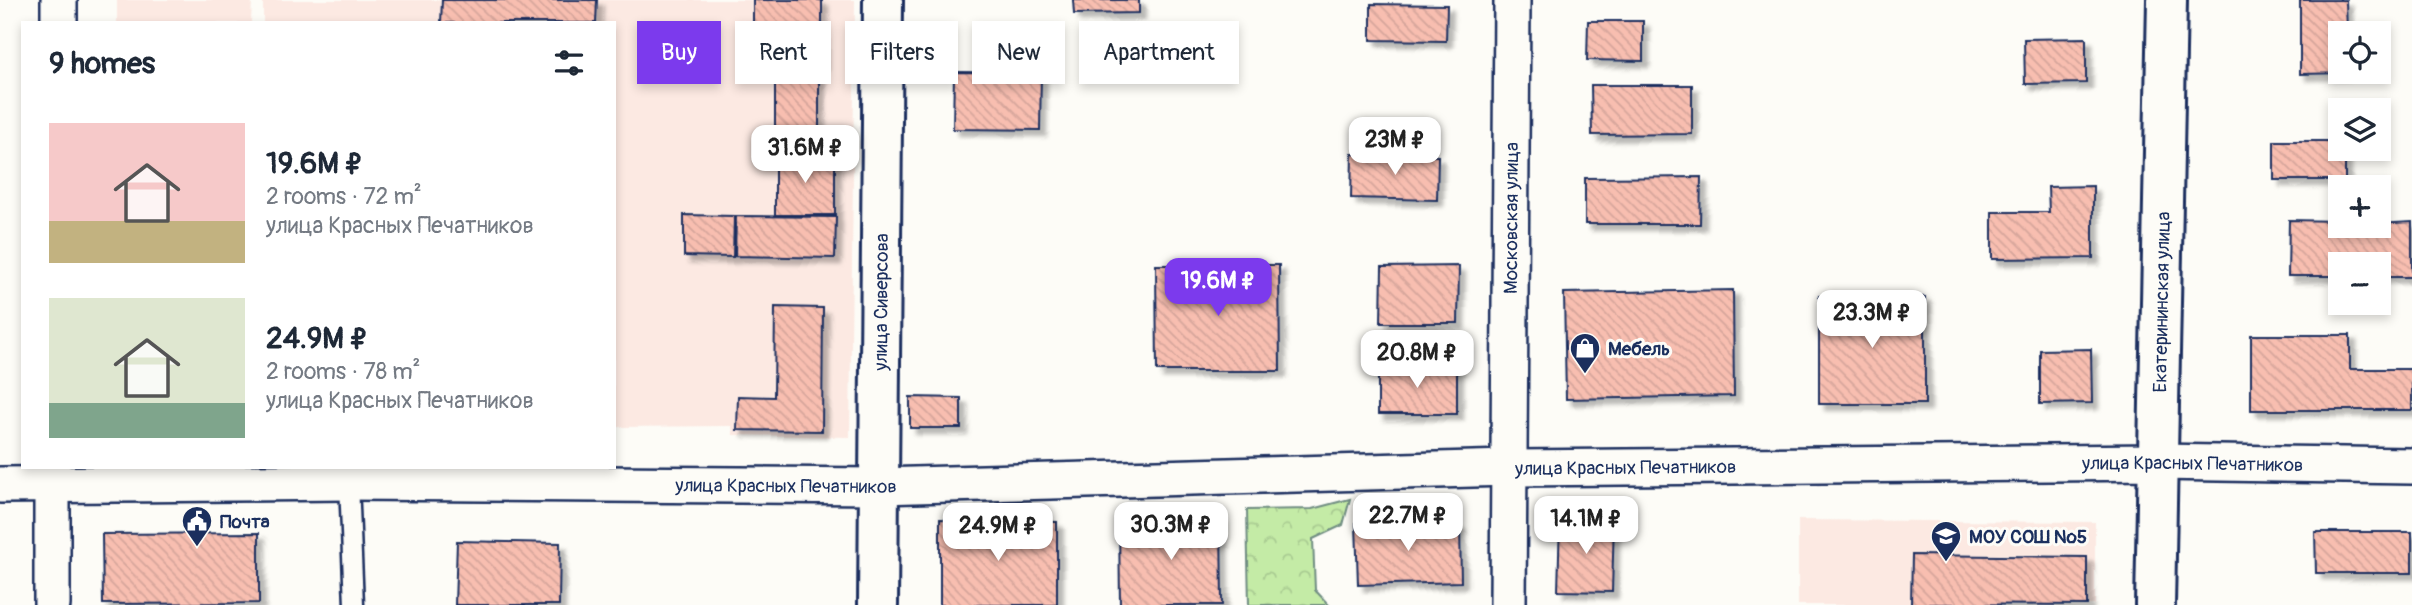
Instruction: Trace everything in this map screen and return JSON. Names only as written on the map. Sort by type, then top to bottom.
[{"type":"street","points":[[59,0],[59,21]]},
{"type":"street","name":"улица Сиверсова","points":[[878,605],[883,0]]},
{"type":"street","name":"Московская улица","points":[[1508,605],[1512,0]]},
{"type":"street","name":"Екатерининская улица","points":[[2155,605],[2167,0]]},
{"type":"street","name":"улица Красных Печатников","points":[[0,485],[52,476],[349,482],[880,486],[1508,468],[2157,462],[2412,466]]},
{"type":"street","points":[[52,476],[52,605]]},
{"type":"lane","points":[[349,482],[354,605]]},
{"type":"shaded area","points":[[117,0],[252,0],[251,21],[117,21]]},
{"type":"shaded area","points":[[263,0],[855,0],[855,21],[845,21],[845,84],[854,84],[850,437],[733,435],[732,426],[616,427],[616,21],[263,21]]},
{"type":"shaded area","name":"МОУ СОШ №5","points":[[1798,520],[2095,522],[2095,605],[1798,605]]},
{"type":"green space","points":[[1350,499],[1343,525],[1313,539],[1315,590],[1329,605],[1249,605],[1247,510],[1312,509]]},
{"type":"building","points":[[442,0],[597,0],[596,21],[441,21]]},
{"type":"building","points":[[753,0],[822,0],[822,21],[753,21]]},
{"type":"building","points":[[1073,0],[1139,0],[1139,13],[1074,14]]},
{"type":"building","points":[[2300,0],[2346,0],[2347,21],[2328,21],[2328,73],[2300,74]]},
{"type":"building","points":[[1371,4],[1447,5],[1446,41],[1371,40]]},
{"type":"building","points":[[1588,21],[1643,21],[1643,61],[1587,60]]},
{"type":"building","points":[[2086,38],[2086,83],[2025,84],[2024,39]]},
{"type":"building","points":[[958,72],[972,72],[972,84],[1041,84],[1040,130],[953,129],[954,84],[958,84]]},
{"type":"building","points":[[775,84],[819,84],[819,154],[775,155]]},
{"type":"building","points":[[1591,85],[1692,85],[1692,134],[1592,135]]},
{"type":"building","points":[[2274,141],[2328,141],[2328,161],[2345,161],[2345,175],[2328,175],[2328,180],[2274,180]]},
{"type":"building","points":[[835,154],[835,215],[775,215],[775,155]]},
{"type":"building","points":[[1352,154],[1438,156],[1437,200],[1351,198]]},
{"type":"building","points":[[1701,177],[1700,224],[1585,224],[1585,178]]},
{"type":"building","points":[[2093,186],[2093,258],[1992,259],[1992,212],[2049,212],[2048,187]]},
{"type":"building","points":[[684,215],[734,216],[733,257],[684,256]]},
{"type":"building","points":[[736,216],[836,217],[835,258],[735,256]]},
{"type":"building","points":[[2289,220],[2328,221],[2328,238],[2391,238],[2391,223],[2412,222],[2412,277],[2391,277],[2391,252],[2328,252],[2328,276],[2288,276]]},
{"type":"building","points":[[1156,265],[1279,265],[1280,371],[1157,371]]},
{"type":"building","points":[[1459,266],[1458,323],[1381,323],[1382,267]]},
{"type":"building","points":[[1733,290],[1734,396],[1566,399],[1564,293]]},
{"type":"building","points":[[1819,296],[1925,297],[1925,404],[1819,404]]},
{"type":"building","points":[[775,307],[823,308],[822,431],[737,430],[738,396],[774,397]]},
{"type":"building","points":[[2251,335],[2350,335],[2350,369],[2412,369],[2412,410],[2251,410]]},
{"type":"building","points":[[2091,349],[2092,403],[2040,404],[2040,350]]},
{"type":"building","points":[[1378,365],[1457,365],[1457,414],[1378,414]]},
{"type":"building","points":[[910,397],[961,398],[961,428],[910,428]]},
{"type":"building","points":[[1221,518],[1222,605],[1120,605],[1119,520]]},
{"type":"building","points":[[940,519],[1057,522],[1057,605],[940,605]]},
{"type":"building","points":[[1560,519],[1614,521],[1612,592],[1558,591]]},
{"type":"building","points":[[1356,523],[1460,524],[1461,582],[1358,585]]},
{"type":"building","points":[[2315,532],[2412,532],[2412,573],[2316,573]]},
{"type":"building","points":[[259,533],[259,603],[103,604],[102,534]]},
{"type":"building","points":[[457,541],[560,543],[559,605],[455,605]]},
{"type":"building","points":[[1912,555],[2087,557],[2087,605],[1911,604]]},
{"type":"place","name":"Мебель","points":[[1585,375]]},
{"type":"place","name":"Почта","points":[[197,548]]},
{"type":"place","name":"МОУ СОШ №5","points":[[1946,563]]}]
